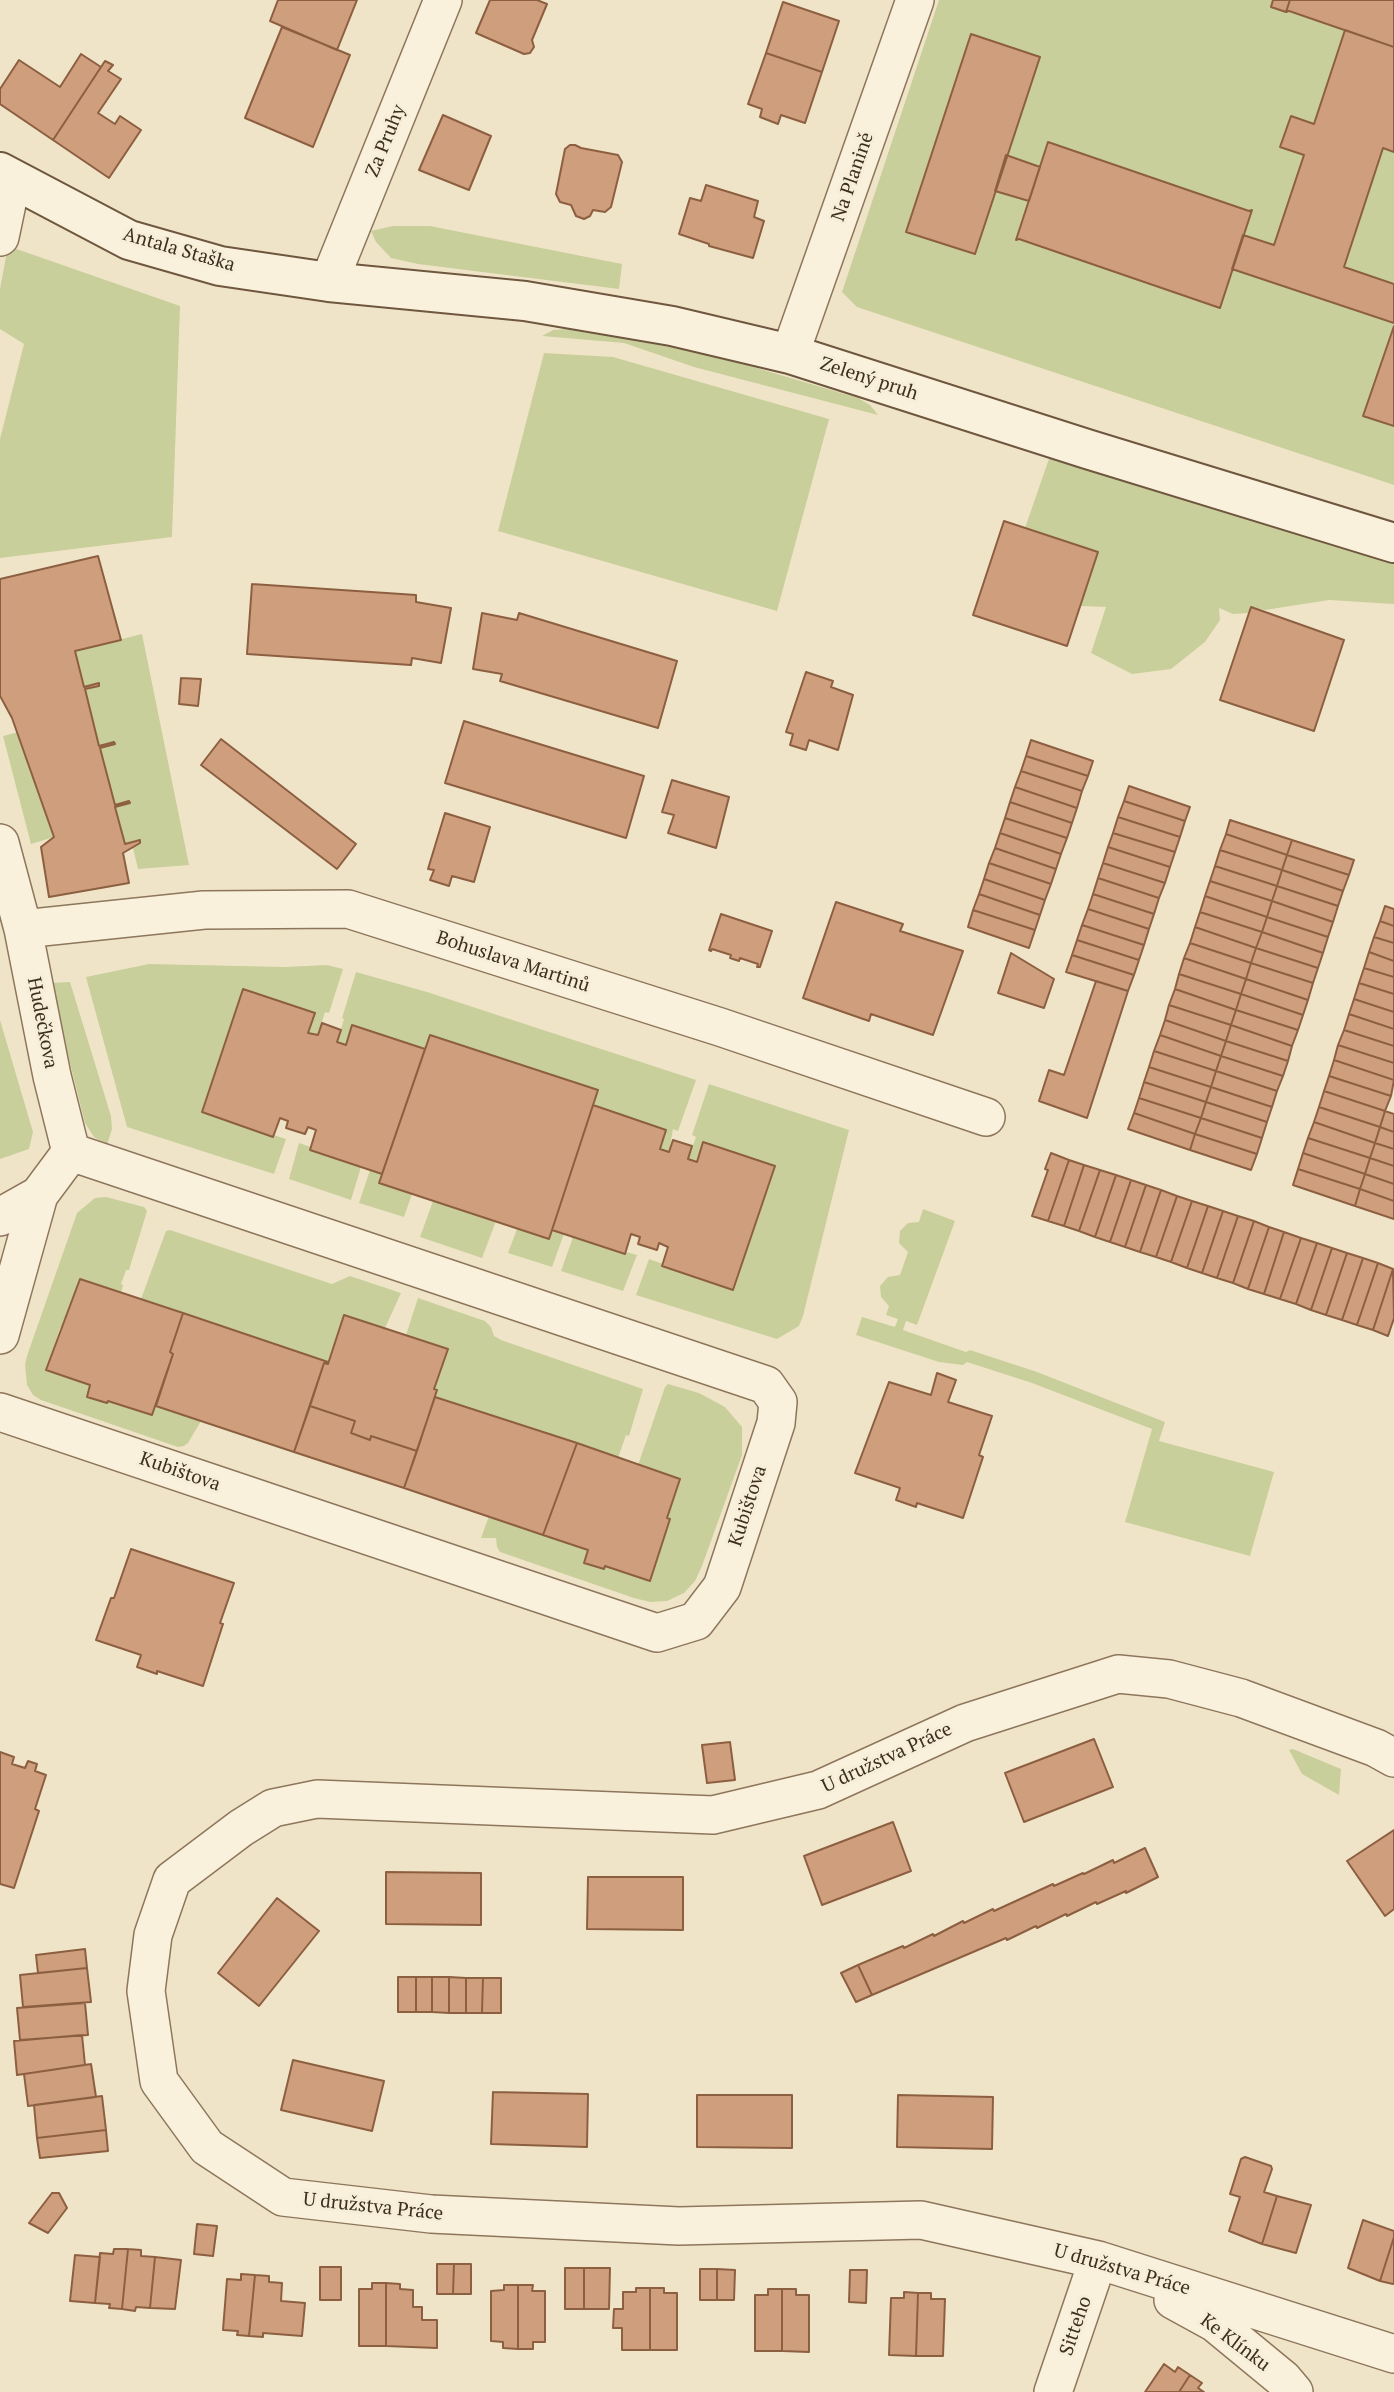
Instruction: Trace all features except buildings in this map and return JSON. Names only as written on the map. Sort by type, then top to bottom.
[{"type":"street","name":"Za Pruhy","points":[[329,282],[443,0]]},
{"type":"street","name":"Na Planině","points":[[790,354],[915,0]]},
{"type":"street","name":"Antala Staška","points":[[6,176],[129,240],[220,266],[329,282]]},
{"type":"street","points":[[0,237],[6,176]]},
{"type":"street","name":"Zelený pruh","points":[[329,282],[525,301],[672,326],[790,354],[1394,543]]},
{"type":"street","name":"Hudečkova","points":[[0,843],[23,929],[52,1076],[71,1152]]},
{"type":"street","name":"Bohuslava Martinů","points":[[23,929],[204,910],[348,909],[720,1027],[986,1117]]},
{"type":"street","points":[[0,1335],[39,1195],[71,1152]]},
{"type":"street","name":"Kubištova","points":[[0,1412],[657,1633],[696,1621],[722,1587],[776,1423],[778,1402],[766,1385],[71,1152]]},
{"type":"street","points":[[0,1217],[39,1195]]},
{"type":"street","name":"U družstva Práce","points":[[1394,1758],[1376,1748],[1241,1698],[1169,1679],[1118,1674],[965,1723],[818,1790],[713,1815],[317,1799],[273,1808],[172,1880],[153,1935],[146,1991],[159,2081],[207,2147],[283,2197],[431,2214],[680,2226],[921,2220],[1098,2260],[1394,2354]]},
{"type":"street","name":"Sitteho","points":[[1053,2392],[1098,2260]]},
{"type":"street","name":"Ke Klínku","points":[[1098,2260],[1215,2323],[1283,2379],[1294,2392]]},
{"type":"green space","points":[[939,0],[1273,0],[1272,7],[1345,30],[1314,124],[1291,116],[1280,147],[1304,155],[1274,245],[1243,235],[1251,209],[1249,211],[1049,142],[1040,167],[1006,155],[1040,58],[972,34],[906,231],[975,254],[995,191],[1029,201],[1017,240],[1232,269],[1394,323],[1363,416],[1394,426],[1394,485],[857,307],[842,292]]},
{"type":"green space","points":[[1383,148],[1394,152],[1394,284],[1344,267]]},
{"type":"green space","points":[[393,226],[430,226],[622,264],[619,289],[418,264],[391,258],[376,242],[371,231]]},
{"type":"green space","points":[[8,246],[180,306],[172,537],[0,558],[0,439],[24,344],[0,329],[0,289]]},
{"type":"green space","points":[[567,329],[683,349],[750,366],[858,398],[870,405],[878,415],[694,367],[624,343],[542,336],[553,330]]},
{"type":"green space","points":[[544,353],[613,357],[829,419],[777,611],[498,531]]},
{"type":"green space","points":[[1051,453],[1394,563],[1394,604],[1329,600],[1265,610],[1251,607],[1249,613],[1233,614],[1219,608],[1220,620],[1205,642],[1171,669],[1132,674],[1091,653],[1106,607],[1080,606],[1098,552],[1025,528]]},
{"type":"green space","points":[[142,634],[189,865],[138,869],[132,844],[139,840],[125,844],[115,807],[130,802],[115,805],[100,748],[114,743],[99,746],[85,689],[99,684],[84,687],[75,651]]},
{"type":"green space","points":[[27,730],[54,837],[31,844],[3,736]]},
{"type":"green space","points":[[149,964],[285,967],[327,965],[343,969],[329,1013],[325,1012],[318,1035],[308,1033],[315,1013],[243,990],[202,1112],[286,1139],[274,1174],[127,1127],[86,977]]},
{"type":"green space","points":[[356,972],[427,992],[696,1080],[678,1131],[673,1129],[669,1152],[660,1149],[666,1130],[593,1105],[597,1090],[430,1035],[425,1049],[352,1025],[346,1045],[337,1042]]},
{"type":"green space","points":[[70,982],[111,1116],[112,1129],[107,1145],[94,1137],[85,1123],[50,983]]},
{"type":"green space","points":[[0,1020],[33,1132],[29,1149],[0,1159]]},
{"type":"green space","points":[[709,1084],[849,1130],[803,1316],[799,1326],[777,1339],[636,1295],[649,1259],[663,1264],[662,1266],[734,1290],[775,1166],[704,1142],[697,1162],[688,1159],[696,1137],[692,1135]]},
{"type":"green space","points":[[299,1143],[311,1147],[310,1150],[361,1167],[351,1200],[289,1179]]},
{"type":"green space","points":[[370,1170],[382,1174],[379,1183],[412,1194],[404,1217],[359,1203]]},
{"type":"green space","points":[[106,1197],[144,1207],[147,1211],[129,1270],[126,1270],[121,1284],[121,1293],[63,1329],[60,1328],[46,1370],[90,1385],[87,1397],[152,1415],[156,1406],[201,1421],[184,1446],[178,1447],[41,1400],[33,1395],[27,1385],[25,1364],[28,1353],[77,1213],[95,1198]]},
{"type":"green space","points":[[433,1201],[496,1221],[482,1258],[420,1237]]},
{"type":"green space","points":[[923,1209],[955,1221],[917,1325],[906,1321],[903,1330],[966,1352],[970,1350],[1037,1372],[1165,1422],[1159,1441],[1274,1472],[1250,1556],[1125,1522],[1152,1429],[1032,1383],[967,1362],[963,1365],[939,1362],[856,1335],[862,1317],[895,1327],[898,1319],[886,1315],[889,1306],[881,1297],[880,1286],[888,1277],[900,1275],[908,1252],[899,1243],[900,1231],[908,1223],[919,1222]]},
{"type":"green space","points":[[517,1229],[548,1239],[552,1230],[564,1234],[552,1267],[508,1253]]},
{"type":"green space","points":[[170,1230],[332,1284],[350,1276],[401,1293],[385,1328],[344,1315],[328,1362],[141,1299],[166,1231]]},
{"type":"green space","points":[[573,1237],[637,1255],[623,1291],[561,1271]]},
{"type":"green space","points":[[418,1298],[485,1321],[494,1336],[501,1340],[643,1389],[629,1436],[626,1435],[618,1458],[435,1397],[437,1390],[434,1389],[448,1349],[406,1335]]},
{"type":"green space","points":[[668,1384],[699,1393],[725,1407],[742,1427],[742,1455],[702,1566],[695,1581],[684,1593],[667,1601],[650,1602],[634,1598],[500,1552],[496,1538],[481,1538],[489,1516],[588,1550],[584,1563],[604,1569],[605,1566],[650,1581],[680,1479],[638,1465]]},
{"type":"green space","points":[[1293,1749],[1341,1769],[1339,1795],[1302,1774],[1289,1750]]}]
